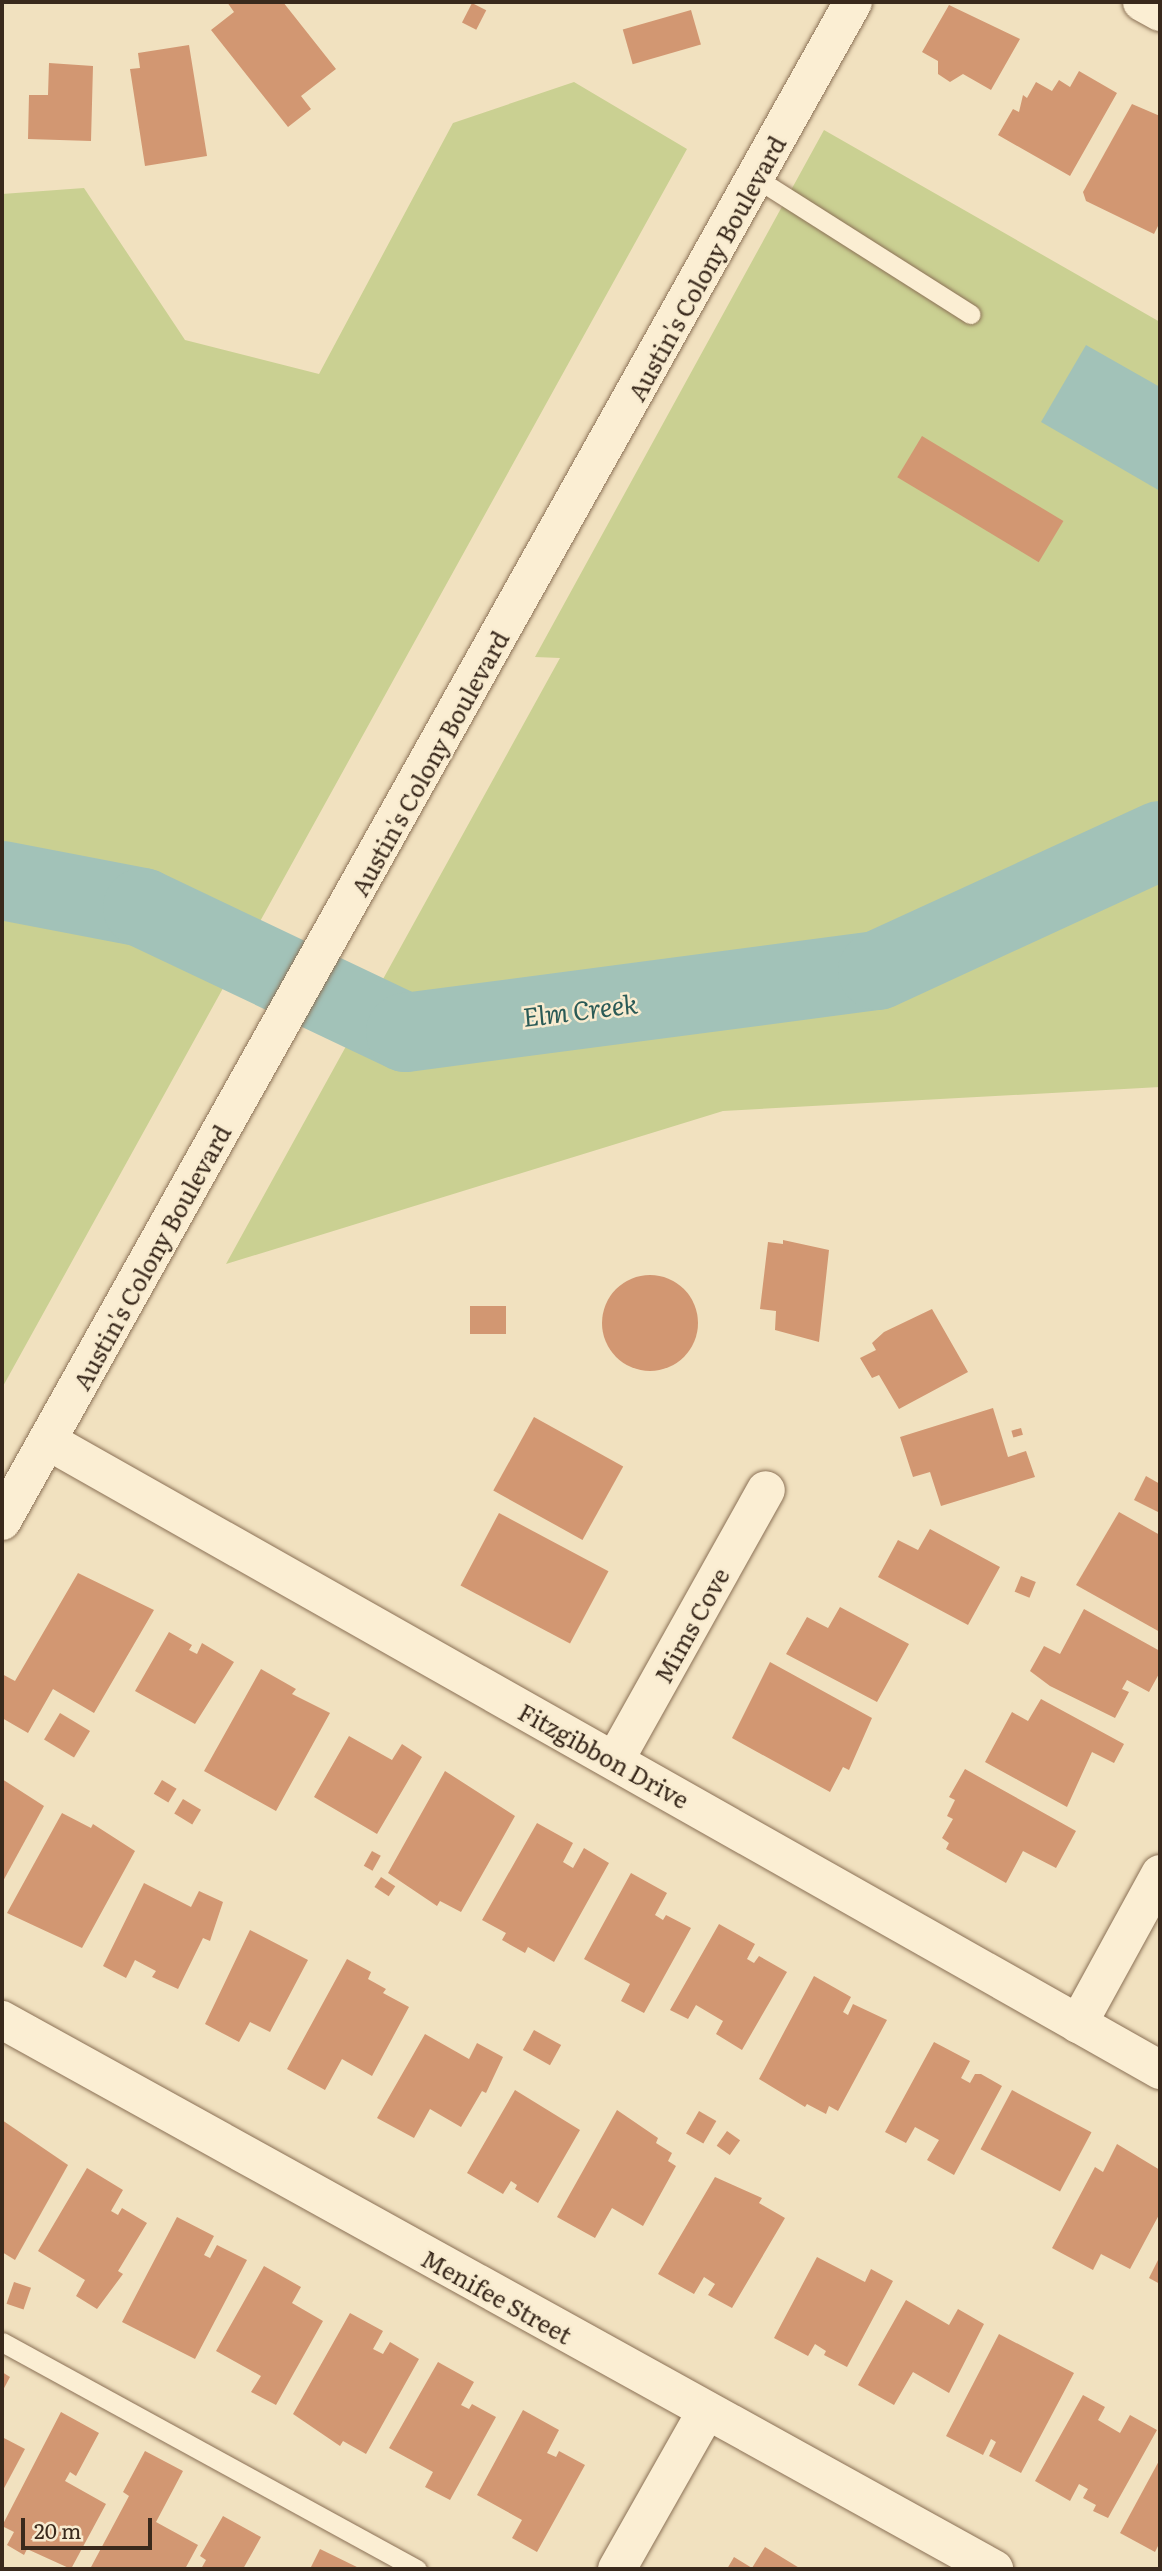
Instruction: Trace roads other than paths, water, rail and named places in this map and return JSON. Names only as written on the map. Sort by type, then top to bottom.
[{"type":"street","name":"Austin's Colony Boulevard","points":[[2,1521],[411,796],[853,2]]},
{"type":"street","points":[[1142,2],[1160,12]]},
{"type":"street","name":"Fitzgibbon Drive","points":[[48,1441],[1160,2070]]},
{"type":"street","name":"Mims Cove","points":[[615,1760],[766,1490]]},
{"type":"street","points":[[1078,2024],[1160,1874]]},
{"type":"street","name":"Menifee Street","points":[[2,2020],[994,2569]]},
{"type":"street","points":[[617,2569],[706,2412]]},
{"type":"lane","points":[[756,178],[970,314]]},
{"type":"lane","points":[[2,2342],[417,2569]]},
{"type":"water","points":[[1086,345],[1160,387],[1160,491],[1041,422]]},
{"type":"waterway","name":"Elm Creek","points":[[2,880],[142,907],[405,1032],[877,970],[1160,840]]}]
